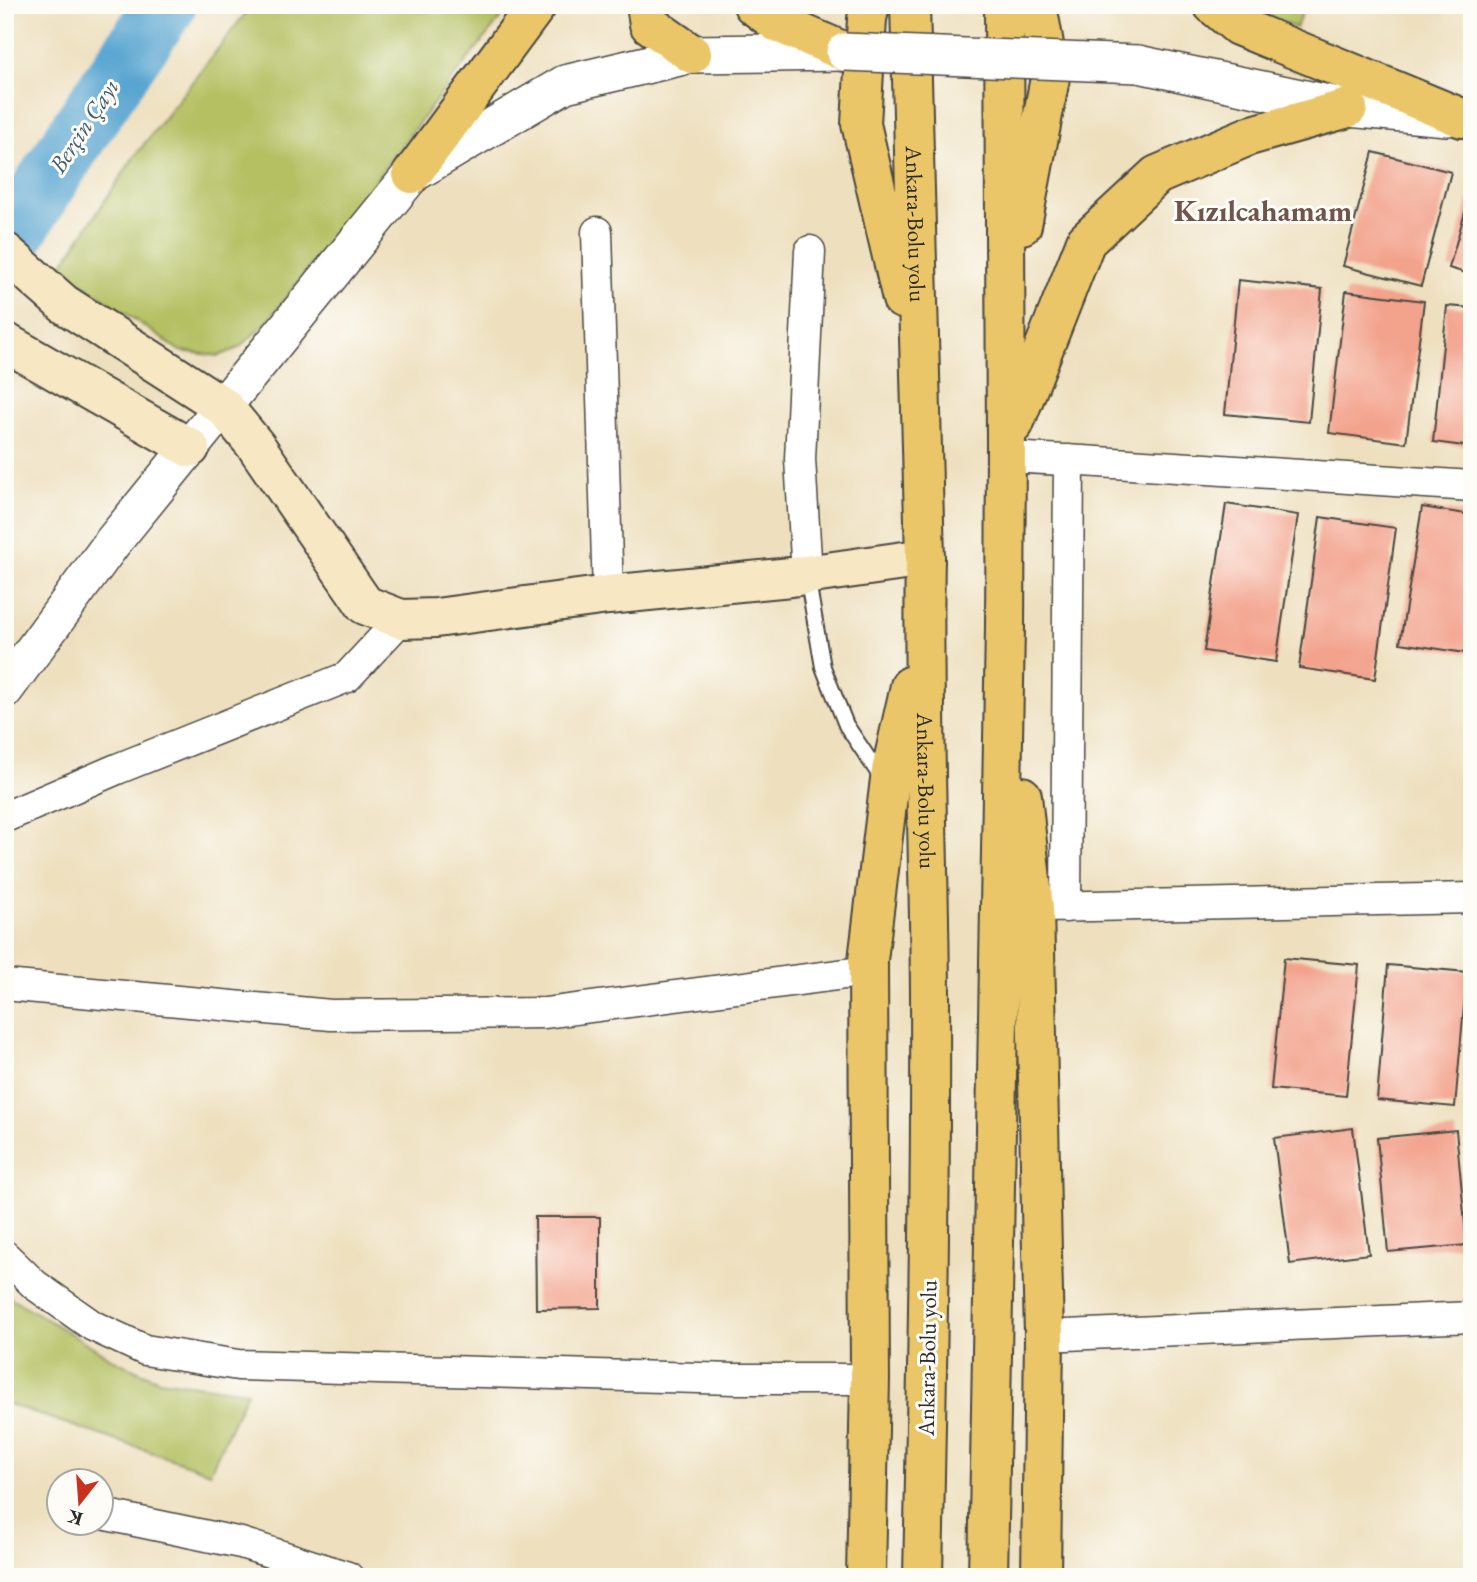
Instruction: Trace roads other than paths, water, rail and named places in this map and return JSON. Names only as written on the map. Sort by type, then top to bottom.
[{"type":"highway","points":[[412,174],[537,5]]},
{"type":"highway","points":[[646,5],[649,24],[692,54]]},
{"type":"highway","points":[[753,5],[776,22],[845,52]]},
{"type":"highway","points":[[870,5],[861,124],[920,379]]},
{"type":"highway","name":"Ankara-Bolu yolu","points":[[910,5],[925,558],[923,630],[930,1008],[923,1577]]},
{"type":"highway","points":[[988,1577],[1005,628],[1004,5]]},
{"type":"highway","points":[[1006,309],[1050,78],[1038,5]]},
{"type":"highway","points":[[1213,5],[1238,26],[1467,120]]},
{"type":"highway","points":[[1006,451],[1086,241],[1157,175],[1249,136],[1348,107]]},
{"type":"highway","points":[[1005,628],[1050,907],[1041,1577]]},
{"type":"highway","points":[[866,1577],[870,1378],[868,971],[888,788],[923,630]]},
{"type":"main road","points":[[5,252],[64,304],[224,407],[256,446],[365,605],[401,619],[436,618],[608,595],[807,575],[925,558]]},
{"type":"main road","points":[[7,343],[190,448]]},
{"type":"street","points":[[5,689],[112,542],[412,174],[565,84],[692,54],[845,52],[1138,64],[1348,107],[1467,120]]},
{"type":"street","points":[[597,232],[608,595]]},
{"type":"street","points":[[807,575],[800,458],[810,251]]},
{"type":"street","points":[[1006,451],[1069,460],[1472,486]]},
{"type":"street","points":[[1069,460],[1050,907],[1472,898]]},
{"type":"street","points":[[5,817],[347,677],[401,619]]},
{"type":"street","points":[[5,985],[331,1015],[545,1013],[868,971]]},
{"type":"street","points":[[5,1256],[35,1285],[93,1326],[145,1350],[238,1365],[735,1379],[870,1378]]},
{"type":"street","points":[[1044,1336],[1472,1317]]},
{"type":"street","points":[[116,1517],[242,1543],[348,1577]]},
{"type":"lane","points":[[807,575],[823,667],[846,725],[888,788]]},
{"type":"waterway","name":"Berçin Çayı","points":[[5,249],[83,126],[166,5]]},
{"type":"district","name":"Kızılcahamam","points":[[1263,211]]}]
